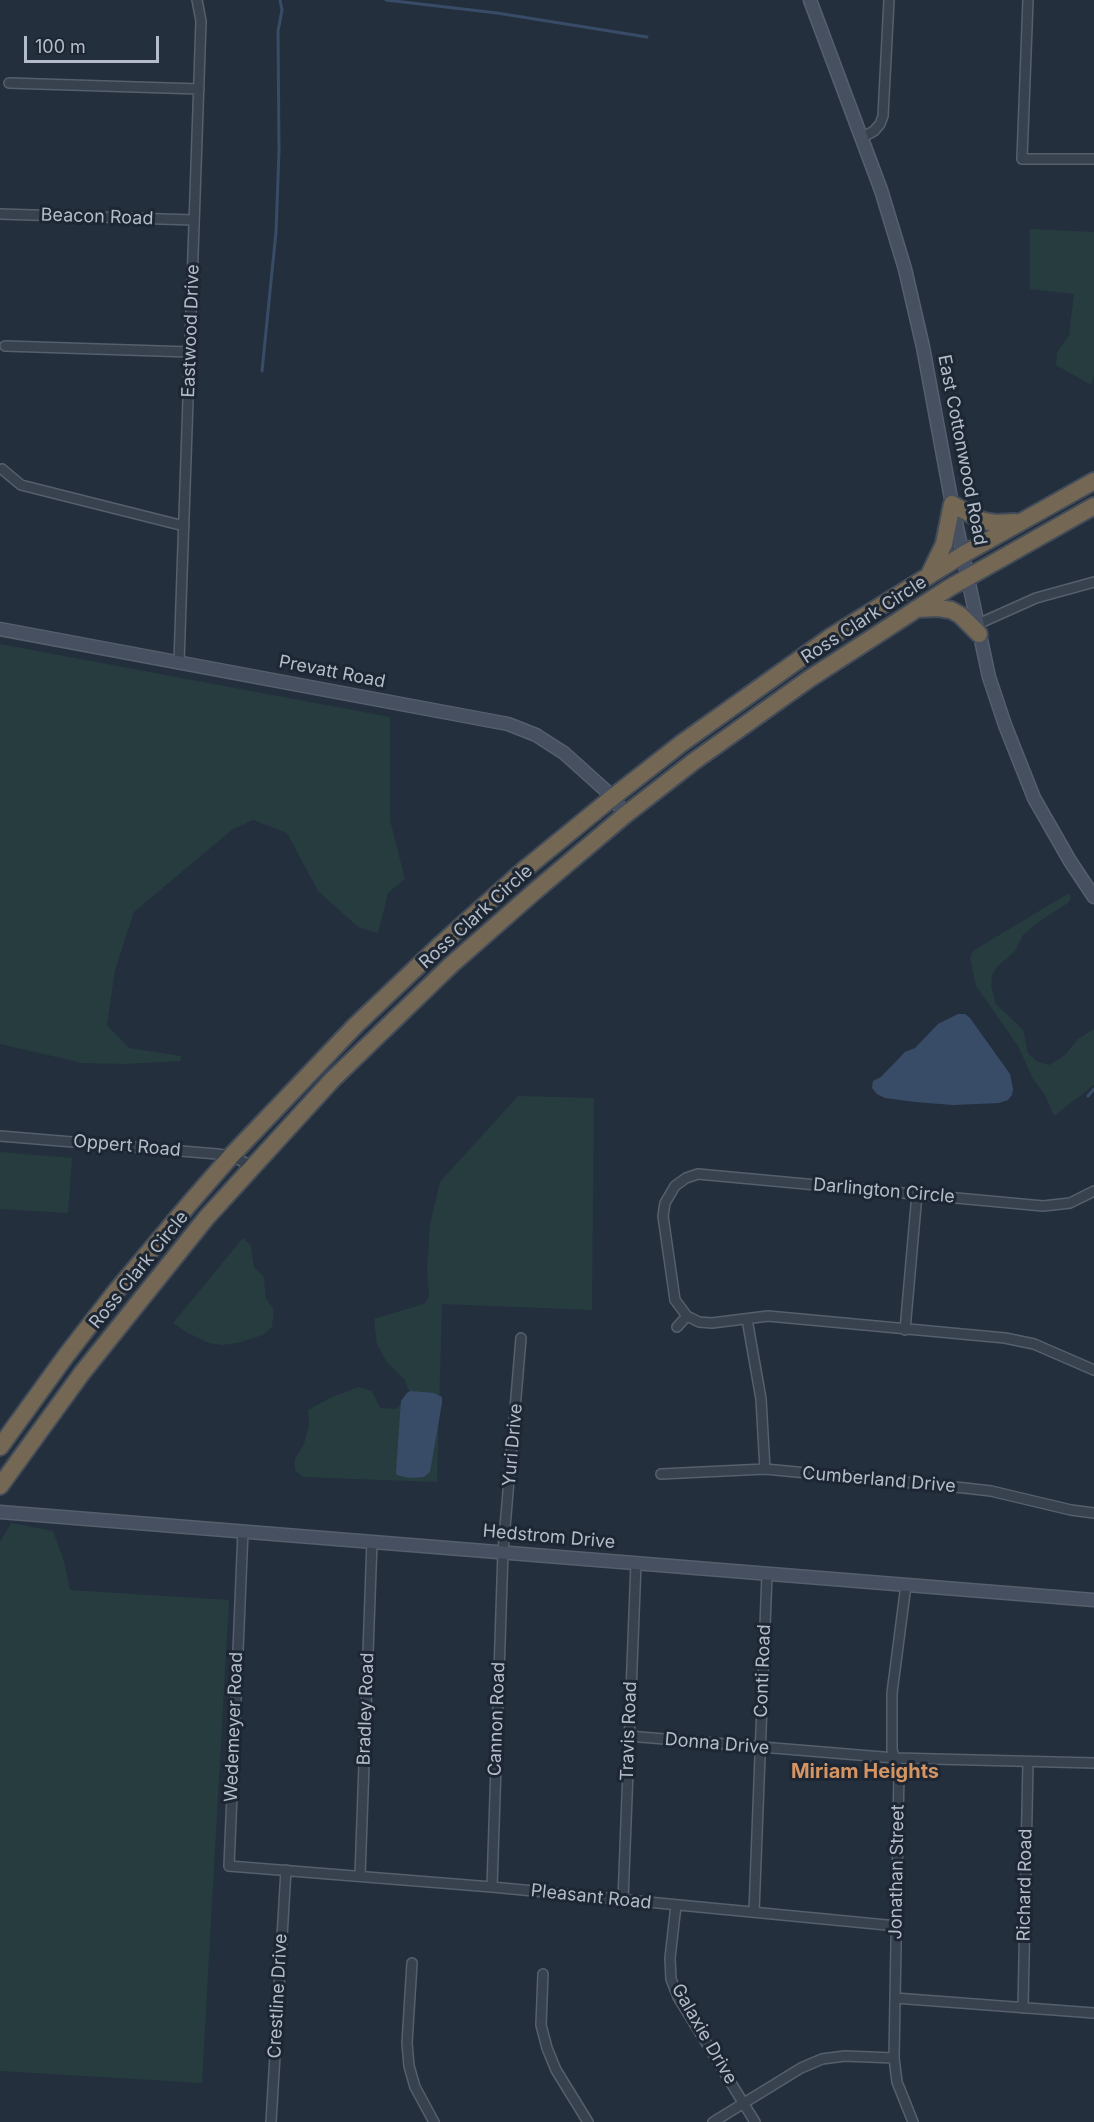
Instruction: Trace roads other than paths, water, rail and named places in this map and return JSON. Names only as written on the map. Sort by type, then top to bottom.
[{"type":"highway","name":"Ross Clark Circle","points":[[0,1447],[65,1357],[114,1295],[231,1156],[302,1080],[396,986],[525,869],[612,796],[832,636],[964,554],[1094,481]]},
{"type":"highway","points":[[928,576],[944,544],[952,504],[983,521],[1019,522]]},
{"type":"highway","name":"Ross Clark Circle","points":[[0,1486],[50,1415],[130,1310],[252,1166],[332,1080],[413,1000],[511,911],[625,815],[809,679],[969,576],[1094,506]]},
{"type":"highway","points":[[915,609],[951,610],[978,629]]},
{"type":"highway","points":[[719,716],[726,728],[721,742]]},
{"type":"highway","points":[[396,986],[413,1000]]},
{"type":"street","name":"Eastwood Drive","points":[[179,662],[201,21],[197,0]]},
{"type":"street","name":"East Cottonwood Road","points":[[810,0],[863,138],[892,222],[923,347],[952,504],[989,677],[1034,798],[1070,861],[1094,897]]},
{"type":"street","points":[[863,138],[880,124],[882,116],[889,0]]},
{"type":"street","points":[[1028,0],[1022,159],[1094,159]]},
{"type":"street","points":[[9,83],[199,89]]},
{"type":"street","name":"Beacon Road","points":[[0,214],[194,220]]},
{"type":"street","points":[[5,346],[190,352]]},
{"type":"street","points":[[2,469],[21,485],[184,526]]},
{"type":"street","points":[[978,629],[1036,598],[1094,582]]},
{"type":"street","name":"Prevatt Road","points":[[0,629],[508,724],[536,735],[564,753],[612,796],[625,815]]},
{"type":"street","name":"Oppert Road","points":[[0,1136],[231,1156],[252,1166]]},
{"type":"street","name":"Darlington Circle","points":[[687,1316],[678,1306],[673,1294],[663,1216],[671,1183],[686,1178],[705,1174],[1052,1206],[1078,1200],[1094,1191]]},
{"type":"street","points":[[904,1330],[917,1194]]},
{"type":"street","points":[[677,1327],[687,1316],[705,1323],[768,1316],[1020,1340],[1094,1370]]},
{"type":"street","points":[[747,1319],[761,1399],[765,1469]]},
{"type":"street","name":"Yuri Drive","points":[[503,1551],[521,1338]]},
{"type":"street","name":"Cumberland Drive","points":[[661,1474],[765,1469],[991,1491],[1071,1510],[1094,1513]]},
{"type":"street","name":"Hedstrom Drive","points":[[0,1512],[1094,1600]]},
{"type":"street","name":"Wedemeyer Road","points":[[243,1531],[229,1866],[286,1870]]},
{"type":"street","name":"Bradley Road","points":[[360,1876],[372,1541]]},
{"type":"street","name":"Cannon Road","points":[[492,1887],[503,1551]]},
{"type":"street","name":"Travis Road","points":[[623,1900],[636,1563]]},
{"type":"street","name":"Conti Road","points":[[754,1912],[767,1574]]},
{"type":"street","name":"Jonathan Street","points":[[906,1585],[892,1693],[892,1750],[899,1771],[894,2058],[897,2082],[913,2122]]},
{"type":"street","name":"Donna Drive","points":[[628,1736],[895,1758],[1094,1763]]},
{"type":"street","name":"Richard Road","points":[[1023,2008],[1028,1762]]},
{"type":"street","name":"Pleasant Road","points":[[286,1870],[492,1887],[897,1926]]},
{"type":"street","name":"Crestline Drive","points":[[271,2122],[286,1870]]},
{"type":"street","name":"Galaxie Drive","points":[[676,1905],[670,1958],[671,1979],[678,1997],[755,2122]]},
{"type":"street","points":[[411,1963],[407,2043],[409,2066],[415,2087],[434,2122]]},
{"type":"street","points":[[543,1974],[541,2025],[547,2048],[556,2070],[588,2122]]},
{"type":"street","points":[[895,1998],[1094,2013]]},
{"type":"street","points":[[713,2122],[801,2068],[822,2059],[845,2056],[894,2058]]},
{"type":"water","points":[[958,1014],[965,1014],[970,1018],[1010,1074],[1013,1089],[1008,1100],[999,1103],[953,1105],[885,1098],[877,1094],[872,1088],[873,1081],[881,1077],[905,1052],[915,1048],[938,1024]]},
{"type":"water","points":[[411,1391],[434,1393],[442,1397],[442,1403],[430,1472],[424,1477],[409,1478],[397,1475],[396,1472],[401,1401]]},
{"type":"waterway","points":[[262,371],[276,232],[279,151],[278,31],[282,10],[280,0]]},
{"type":"waterway","points":[[386,0],[497,13],[647,37]]},
{"type":"waterway","points":[[1088,1096],[1094,1089]]},
{"type":"district","name":"Miriam Heights","points":[[865,1772]]}]
